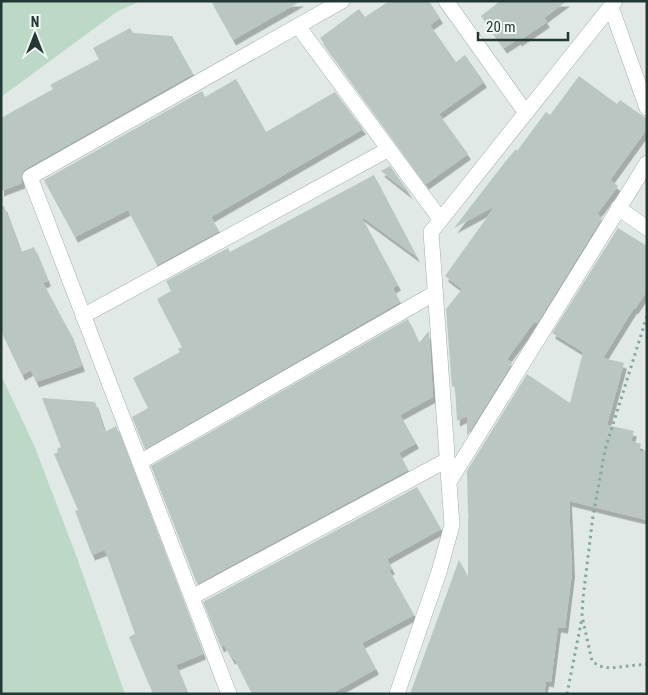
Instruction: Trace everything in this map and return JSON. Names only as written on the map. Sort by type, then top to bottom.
[{"type":"street","points":[[229,694],[30,177],[342,1]]},
{"type":"street","points":[[446,1],[526,113]]},
{"type":"street","points":[[397,694],[439,572],[452,525],[431,232],[613,4]]},
{"type":"street","points":[[613,4],[647,108]]},
{"type":"street","points":[[298,26],[441,220]]},
{"type":"street","points":[[83,316],[388,149]]},
{"type":"street","points":[[449,482],[647,162]]},
{"type":"street","points":[[618,208],[647,228]]},
{"type":"street","points":[[140,462],[435,293]]},
{"type":"street","points":[[192,597],[447,460]]},
{"type":"path","points":[[567,694],[582,616],[593,516],[605,450],[647,316]]},
{"type":"path","points":[[582,616],[592,661],[599,666],[610,668],[647,664]]},
{"type":"green space","points":[[1,1],[141,1],[118,11],[1,97]]},
{"type":"green space","points":[[1,375],[34,445],[76,555],[125,694],[1,694]]},
{"type":"building","points":[[211,1],[301,1],[233,40]]},
{"type":"building","points":[[389,1],[429,1],[440,18],[430,25],[456,62],[465,55],[484,82],[439,114],[468,154],[426,184],[320,38],[359,9],[365,17]]},
{"type":"building","points":[[500,1],[567,1],[544,18],[547,22],[519,41],[518,39],[504,48],[481,16]]},
{"type":"building","points":[[130,28],[133,33],[172,36],[193,74],[25,169],[21,176],[22,183],[1,191],[1,118],[53,89],[50,85],[99,59],[93,48]]},
{"type":"building","points":[[579,76],[617,104],[620,100],[647,119],[647,129],[610,180],[618,186],[597,214],[602,218],[537,323],[534,322],[507,359],[512,363],[467,436],[467,416],[457,421],[455,386],[452,387],[446,309],[462,289],[445,276],[495,206],[454,228],[505,162],[516,149],[517,151],[546,112],[550,115]]},
{"type":"building","points":[[236,79],[266,132],[335,92],[363,129],[211,217],[219,231],[157,265],[128,210],[75,237],[44,180],[202,91],[205,97]]},
{"type":"building","points":[[390,166],[410,194],[381,171]]},
{"type":"building","points":[[374,175],[417,257],[361,216],[398,285],[393,288],[400,302],[145,449],[132,417],[148,408],[133,378],[180,352],[178,349],[182,347],[157,299],[171,291],[166,281],[228,248],[230,252]]},
{"type":"building","points":[[1,206],[4,206],[21,252],[34,247],[48,281],[43,283],[70,333],[82,366],[36,382],[31,370],[22,375],[1,331]]},
{"type":"building","points":[[618,228],[647,246],[647,291],[634,308],[603,358],[624,363],[607,425],[634,431],[631,441],[641,444],[639,451],[647,451],[647,520],[569,501],[572,572],[565,628],[558,627],[551,682],[546,681],[544,694],[410,694],[459,560],[468,577],[469,514],[467,471],[527,374],[570,403],[583,352],[552,333]]},
{"type":"building","points":[[408,319],[419,343],[429,331],[433,397],[400,415],[416,443],[399,453],[408,470],[197,584],[151,466]]},
{"type":"building","points":[[42,398],[95,402],[105,432],[116,426],[203,654],[176,665],[188,694],[153,694],[129,637],[135,634],[105,550],[92,555],[75,511],[78,510],[54,454],[61,447]]},
{"type":"building","points":[[417,487],[441,529],[387,559],[392,569],[389,570],[414,615],[362,643],[376,669],[331,694],[252,694],[234,658],[232,659],[224,645],[221,647],[203,602]]}]
